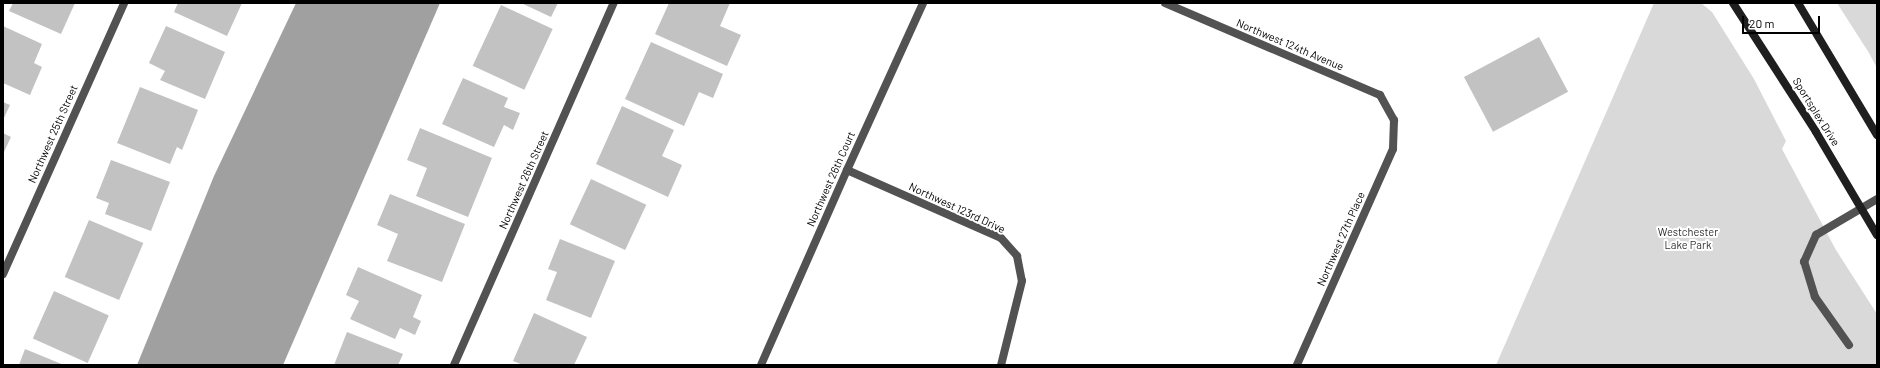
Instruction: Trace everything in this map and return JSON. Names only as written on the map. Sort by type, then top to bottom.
[{"type":"street","name":"Northwest 25th Street","points":[[3,274],[124,3]]},
{"type":"street","name":"Northwest 26th Street","points":[[454,365],[614,3]]},
{"type":"street","name":"Northwest 26th Court","points":[[761,365],[923,3]]},
{"type":"street","name":"Northwest 124th Avenue","points":[[1165,3],[1380,95],[1394,120]]},
{"type":"street","name":"Sportsplex Drive","points":[[1733,3],[1816,132],[1877,235]]},
{"type":"street","points":[[1798,3],[1877,135]]},
{"type":"street","name":"Northwest 27th Place","points":[[1297,365],[1393,149],[1394,120]]},
{"type":"street","name":"Northwest 123rd Drive","points":[[847,170],[1002,238],[1016,256],[1022,281],[1001,365]]},
{"type":"street","points":[[1849,344],[1815,298],[1804,262],[1816,235],[1877,199]]},
{"type":"green space","name":"Westchester Lake Park","points":[[1654,3],[1701,3],[1712,12],[1754,79],[1786,141],[1782,149],[1836,250],[1877,314],[1877,365],[1496,365]]},
{"type":"green space","points":[[1837,3],[1877,3],[1877,68],[1869,53]]},
{"type":"shaded area","points":[[296,3],[440,3],[283,365],[137,365],[214,176]]},
{"type":"building","points":[[13,3],[75,3],[61,34],[9,11]]},
{"type":"building","points":[[178,3],[242,3],[227,36],[174,12]]},
{"type":"building","points":[[521,3],[558,3],[551,17]]},
{"type":"building","points":[[669,3],[730,3],[720,26],[741,35],[727,66],[655,34]]},
{"type":"building","points":[[501,5],[553,29],[524,90],[473,66]]},
{"type":"building","points":[[3,26],[42,44],[34,63],[42,67],[30,95],[3,83]]},
{"type":"building","points":[[166,26],[225,52],[205,99],[160,80],[165,71],[149,63]]},
{"type":"building","points":[[1539,37],[1568,92],[1493,132],[1464,77]]},
{"type":"building","points":[[651,42],[723,74],[713,98],[699,92],[684,126],[625,99]]},
{"type":"building","points":[[463,78],[508,98],[504,107],[520,113],[513,130],[504,125],[494,147],[442,124]]},
{"type":"building","points":[[140,87],[198,110],[182,150],[177,147],[170,164],[117,143]]},
{"type":"building","points":[[3,102],[10,105],[3,120]]},
{"type":"building","points":[[622,106],[674,130],[662,156],[682,165],[668,197],[596,164]]},
{"type":"building","points":[[420,128],[492,158],[468,217],[416,196],[427,168],[407,160]]},
{"type":"building","points":[[3,133],[11,137],[3,154]]},
{"type":"building","points":[[111,160],[170,182],[151,231],[105,214],[109,203],[96,198]]},
{"type":"building","points":[[591,179],[646,205],[625,250],[570,224]]},
{"type":"building","points":[[390,194],[465,224],[442,282],[387,261],[398,234],[377,225]]},
{"type":"building","points":[[89,220],[143,243],[119,300],[65,277]]},
{"type":"building","points":[[560,239],[615,261],[591,318],[546,300],[557,272],[548,269]]},
{"type":"building","points":[[358,267],[422,295],[413,317],[421,321],[415,335],[400,328],[395,339],[350,319],[359,301],[346,295]]},
{"type":"building","points":[[54,291],[109,315],[88,363],[33,339]]},
{"type":"building","points":[[534,313],[587,337],[574,365],[523,365],[513,361]]},
{"type":"building","points":[[347,332],[403,354],[398,365],[334,365]]},
{"type":"building","points":[[25,349],[64,365],[19,365]]}]
